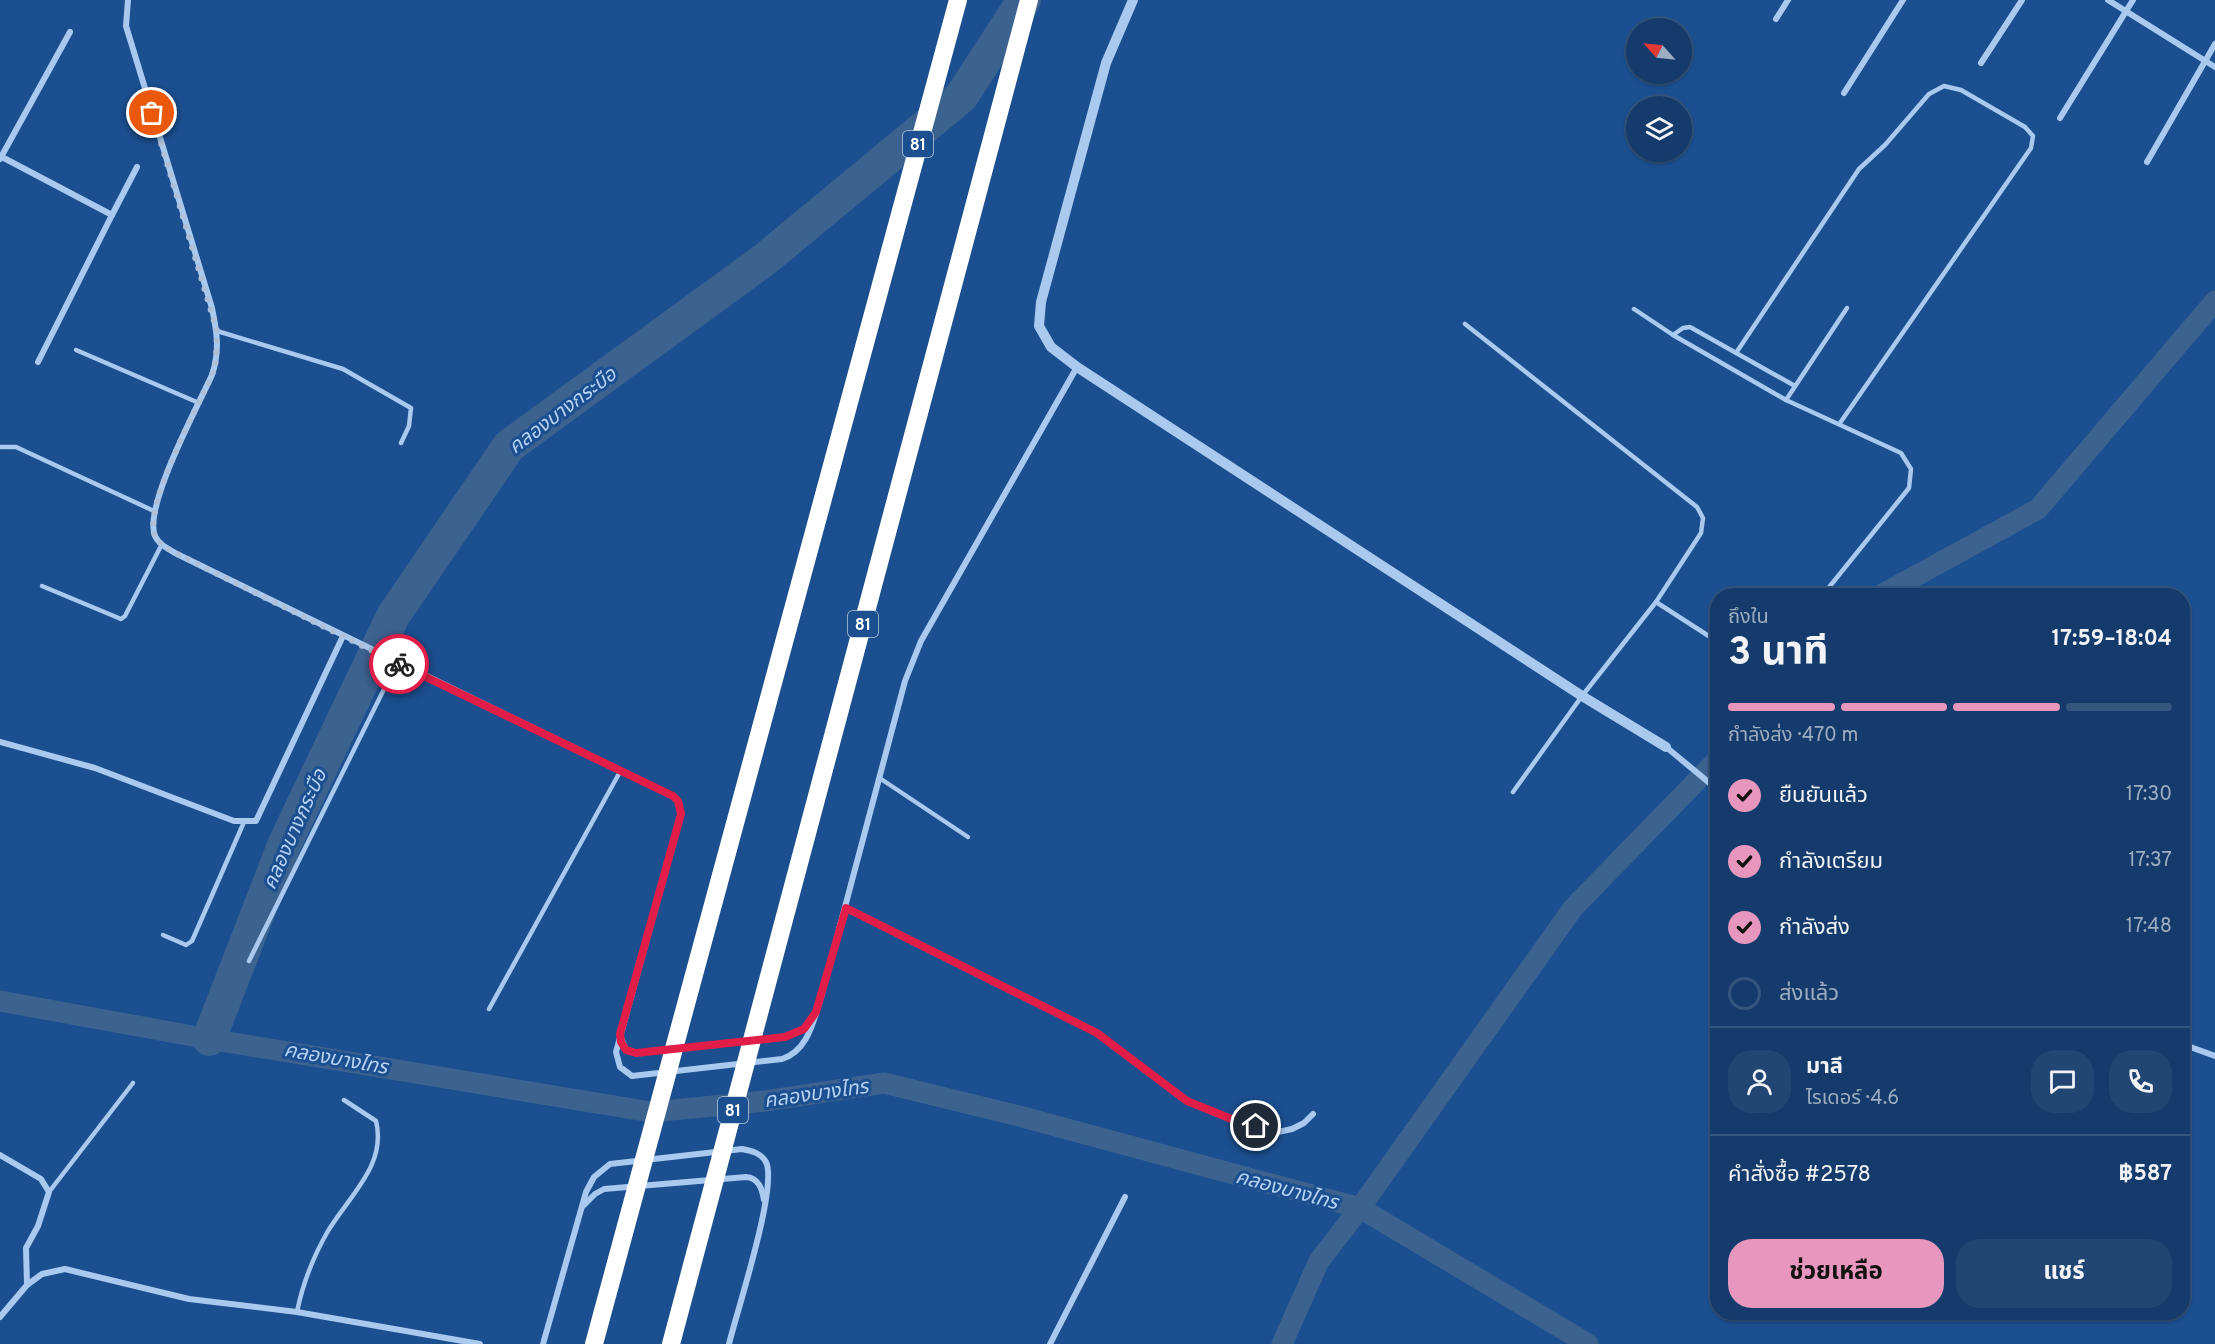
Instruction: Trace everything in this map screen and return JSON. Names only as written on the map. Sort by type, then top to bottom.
[{"type":"highway","name":"81","points":[[594,1344],[878,287],[958,0]]},
{"type":"highway","name":"81","points":[[670,1344],[1029,0]]},
{"type":"street","points":[[128,0],[126,26],[217,331],[216,361],[160,491],[154,511],[152,524],[156,538],[177,554],[384,657],[621,770],[673,796],[678,801],[681,814],[616,1052],[617,1060],[625,1072],[640,1077],[789,1056],[805,1041],[816,1012],[846,908],[905,681],[921,641],[1077,368]]},
{"type":"street","points":[[1133,0],[1106,63],[1048,271],[1039,326],[1051,347],[1077,368],[1582,696],[1666,747],[1710,783]]},
{"type":"street","points":[[1776,19],[1788,0]]},
{"type":"street","points":[[1844,93],[1902,0]]},
{"type":"street","points":[[1981,63],[2022,0]]},
{"type":"street","points":[[2108,0],[2215,67]]},
{"type":"street","points":[[2060,118],[2133,0]]},
{"type":"street","points":[[70,32],[1,157],[112,215]]},
{"type":"street","points":[[2147,162],[2215,44]]},
{"type":"street","points":[[38,362],[137,167]]},
{"type":"street","points":[[0,742],[95,768],[210,812],[244,822],[256,821],[343,636]]},
{"type":"street","points":[[846,908],[1097,1033],[1187,1101],[1234,1120],[1278,1132],[1304,1124],[1312,1113]]},
{"type":"street","points":[[620,1034],[623,1047],[636,1053],[785,1037],[804,1029],[816,1012]]},
{"type":"street","points":[[2190,1047],[2215,1056]]},
{"type":"street","points":[[543,1344],[548,1334],[589,1184],[599,1172],[610,1164],[742,1149],[757,1153],[766,1163],[769,1179],[765,1206],[729,1344]]},
{"type":"street","points":[[0,1155],[41,1179],[48,1192],[38,1226],[26,1248],[27,1285]]},
{"type":"street","points":[[581,1209],[595,1194],[604,1189],[746,1177],[751,1177],[760,1184],[765,1206]]},
{"type":"street","points":[[1050,1344],[1125,1197]]},
{"type":"street","points":[[0,1317],[27,1285],[42,1274],[65,1269],[189,1299],[297,1312],[480,1344]]},
{"type":"lane","points":[[1736,353],[1859,169],[1885,145],[1929,94],[1944,86],[1962,90],[2025,127],[2032,136],[2031,148],[1840,423]]},
{"type":"lane","points":[[1786,400],[1847,308]]},
{"type":"lane","points":[[1634,309],[1672,335],[1786,400],[1901,453],[1911,470],[1909,488],[1828,588]]},
{"type":"lane","points":[[1466,324],[1697,507],[1703,518],[1701,533],[1656,602],[1582,696],[1513,792]]},
{"type":"lane","points":[[1672,335],[1683,328],[1690,327],[1795,386]]},
{"type":"lane","points":[[217,331],[343,369],[411,408],[409,426],[401,442]]},
{"type":"lane","points":[[76,350],[199,403]]},
{"type":"lane","points":[[0,447],[16,447],[154,511]]},
{"type":"lane","points":[[42,586],[121,619],[125,616],[162,544]]},
{"type":"lane","points":[[1656,602],[1710,637]]},
{"type":"lane","points":[[249,962],[397,663]]},
{"type":"lane","points":[[489,1009],[621,770]]},
{"type":"lane","points":[[881,779],[968,837]]},
{"type":"lane","points":[[163,936],[186,945],[192,941],[244,822]]},
{"type":"lane","points":[[48,1192],[133,1083]]},
{"type":"lane","points":[[297,1312],[304,1279],[328,1231],[367,1176],[379,1151],[380,1134],[376,1121],[344,1100]]},
{"type":"waterway","name":"คลองบางกระบือ","points":[[209,1039],[285,843],[393,616],[509,446],[764,260],[961,97],[1024,0]]},
{"type":"waterway","points":[[1894,588],[2038,509],[2215,301]]},
{"type":"waterway","points":[[1282,1344],[1319,1261],[1360,1208],[1573,908],[1710,767]]},
{"type":"waterway","name":"คลองบางไทร","points":[[0,1001],[209,1039],[651,1112],[765,1101],[884,1083],[1019,1116],[1360,1208],[1588,1344]]},
{"type":"way so far","points":[[152,113],[212,308],[218,346],[212,375],[160,491],[152,524],[156,538],[177,554],[399,664]]},
{"type":"route","points":[[399,664],[621,770],[673,796],[678,801],[681,814],[620,1034],[621,1042],[626,1050],[636,1053],[785,1037],[804,1029],[811,1022],[820,1001],[846,908],[1097,1033],[1187,1101],[1234,1120],[1256,1126]]}]
